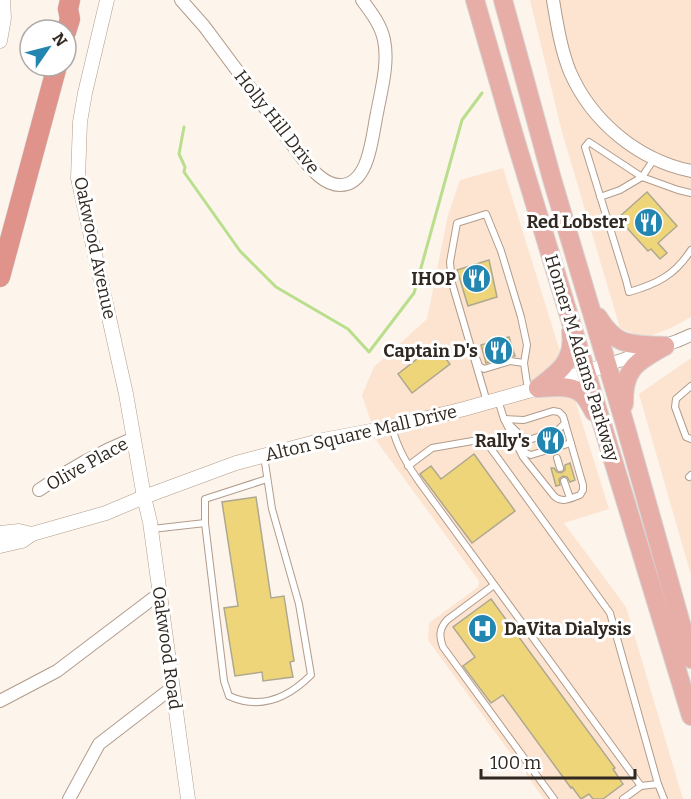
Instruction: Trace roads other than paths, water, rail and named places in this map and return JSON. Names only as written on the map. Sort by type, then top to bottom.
[{"type":"highway","points":[[60,18],[69,4]]},
{"type":"highway","points":[[0,225],[43,78]]},
{"type":"highway","points":[[0,277],[54,78]]},
{"type":"main road","name":"Homer M Adams Parkway","points":[[475,0],[691,716]]},
{"type":"main road","name":"Homer M Adams Parkway","points":[[503,0],[552,179],[608,365],[691,659]]},
{"type":"main road","points":[[510,0],[552,179]]},
{"type":"main road","points":[[588,301],[614,338],[629,344],[665,346]]},
{"type":"main road","points":[[533,389],[564,368],[572,340],[567,310]]},
{"type":"main road","points":[[624,421],[623,396],[626,378],[632,368],[645,357],[665,346]]},
{"type":"main road","points":[[533,389],[560,387],[582,393],[605,431]]},
{"type":"street","points":[[0,40],[4,18],[3,0]]},
{"type":"street","name":"Oakwood Avenue","points":[[107,0],[80,122],[78,178],[134,438],[144,497]]},
{"type":"street","name":"Holly Hill Drive","points":[[181,0],[204,26],[303,159],[324,180],[334,185],[343,185],[360,175],[368,158],[384,66],[384,38],[378,23],[362,0]]},
{"type":"street","points":[[553,0],[570,72],[592,110],[603,123],[628,143],[654,159],[691,171]]},
{"type":"street","name":"Alton Square Mall Drive","points":[[0,546],[22,541],[32,534],[106,513],[236,463],[323,440],[392,427],[492,401],[608,365],[691,335]]},
{"type":"street","name":"Olive Place","points":[[39,490],[82,462],[134,438]]},
{"type":"street","name":"Oakwood Road","points":[[144,497],[151,529],[188,799]]},
{"type":"street","name":"Alton Square Mall Drive","points":[[0,533],[19,531],[32,534]]},
{"type":"street","points":[[0,701],[57,671],[160,594]]},
{"type":"street","points":[[69,799],[99,744],[173,687]]},
{"type":"lane","points":[[691,193],[642,177],[590,142],[585,147],[629,292],[662,280],[676,269],[691,250]]},
{"type":"lane","points":[[600,197],[620,190],[642,177],[654,159]]},
{"type":"lane","points":[[504,420],[524,420],[553,411],[559,412],[563,416],[583,485],[580,495],[562,501],[554,496],[524,457],[492,401],[469,343],[452,283],[450,262],[458,223],[486,214],[501,251],[521,317],[527,345],[524,363],[533,389]]},
{"type":"lane","points":[[469,343],[479,366],[484,369],[510,361],[524,363]]},
{"type":"lane","points":[[691,386],[676,399],[675,407],[686,437],[691,439]]},
{"type":"lane","points":[[504,420],[523,438],[529,440],[558,430],[565,423]]},
{"type":"lane","points":[[392,427],[396,443],[408,466],[641,786]]},
{"type":"lane","points":[[510,430],[526,453],[531,455],[571,443]]},
{"type":"lane","points":[[408,466],[432,448],[483,439],[610,614],[664,799]]},
{"type":"lane","points":[[264,456],[272,509],[299,604],[311,675],[299,687],[270,702],[240,701],[229,696],[224,681],[205,523],[205,499],[267,479]]},
{"type":"lane","points":[[557,458],[560,468]]},
{"type":"lane","points":[[564,481],[570,498]]},
{"type":"lane","points":[[151,529],[205,523]]},
{"type":"lane","points":[[494,585],[447,620],[442,626],[440,639],[443,647],[554,799]]},
{"type":"lane","points":[[624,799],[641,786],[658,784]]},
{"type":"waterway","points":[[184,127],[179,154],[185,167],[184,172],[240,251],[276,287],[348,329],[369,352],[414,293],[462,120],[482,93]]},
{"type":"place","name":"Red Lobster","points":[[648,222]]},
{"type":"place","name":"IHOP","points":[[477,279]]},
{"type":"place","name":"Captain D's","points":[[499,351]]},
{"type":"place","name":"Rally's","points":[[551,441]]},
{"type":"place","name":"DaVita Dialysis","points":[[483,629]]}]
